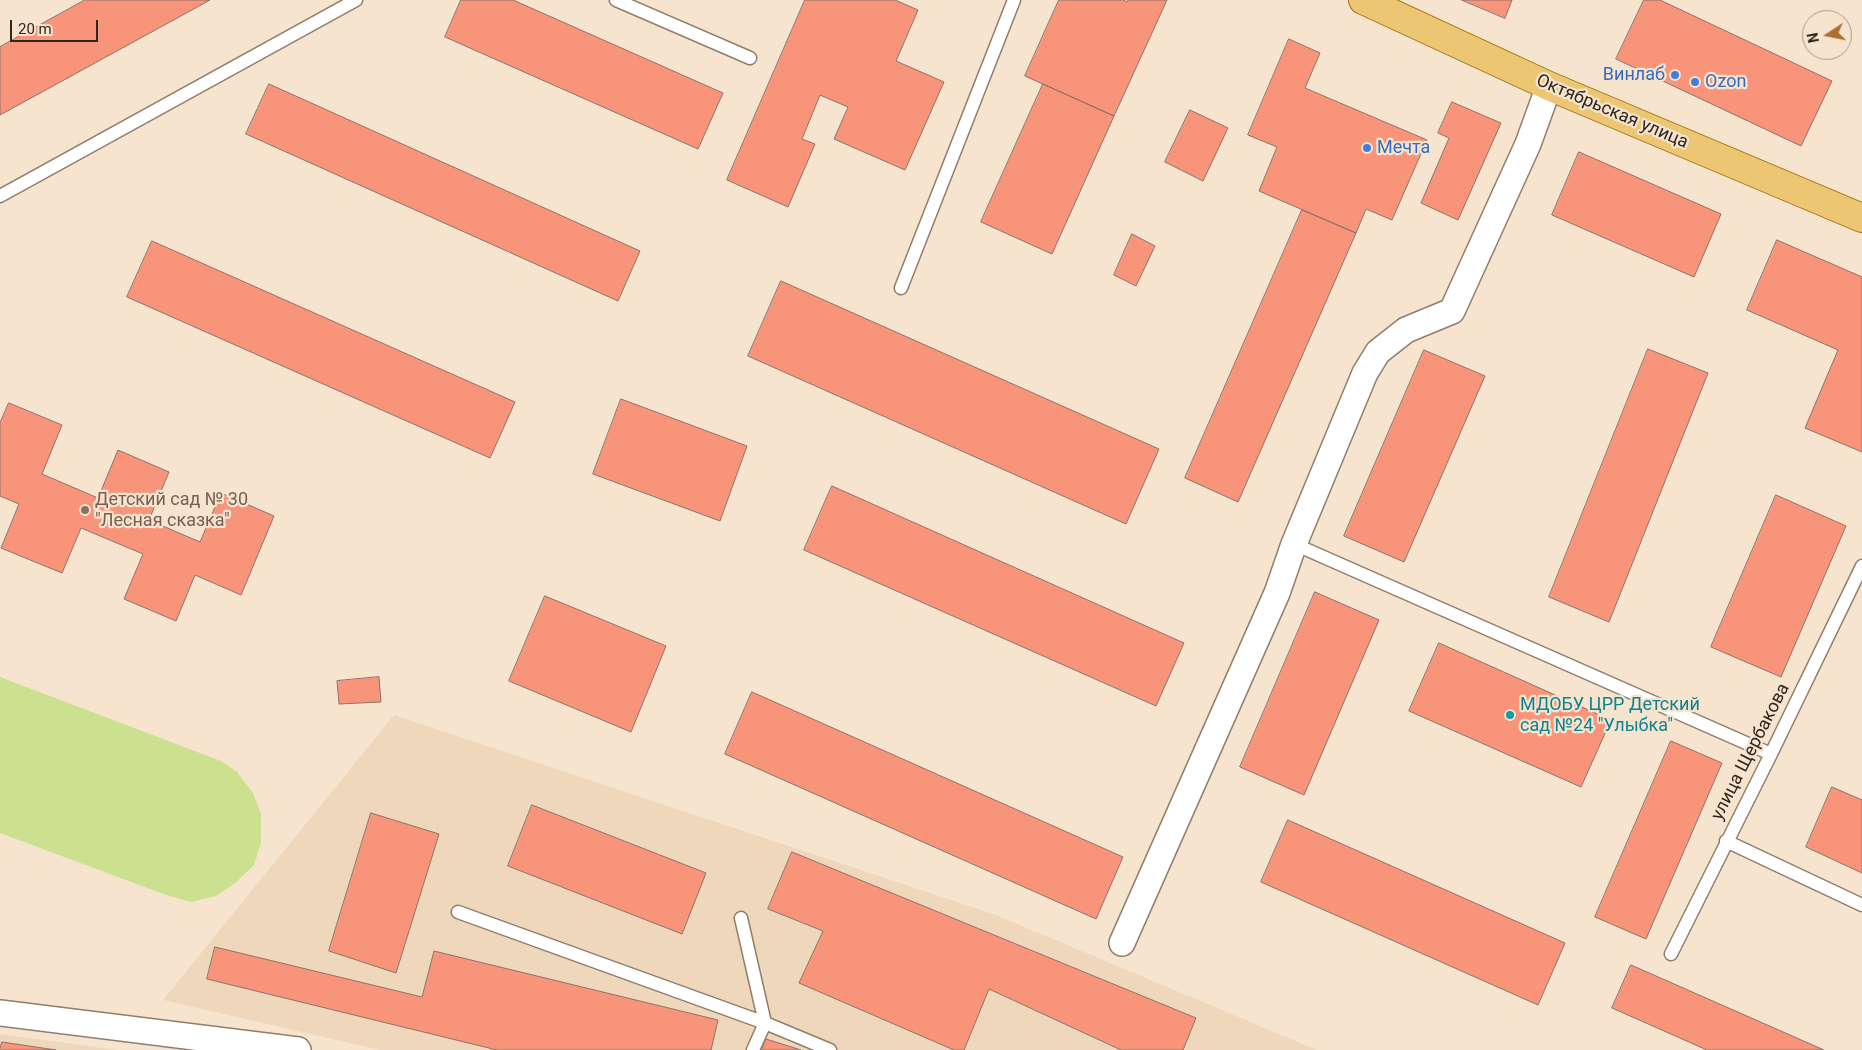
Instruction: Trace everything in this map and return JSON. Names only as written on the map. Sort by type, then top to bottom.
[{"type":"main road","name":"Октябрьская улица","points":[[1363,0],[1549,86],[1862,218]]},
{"type":"street","points":[[1122,943],[1277,593],[1294,544],[1365,373],[1378,352],[1406,330],[1452,311],[1528,144],[1549,86]]},
{"type":"street","points":[[0,1013],[298,1050]]},
{"type":"lane","points":[[0,196],[356,0]]},
{"type":"lane","points":[[616,0],[750,58]]},
{"type":"lane","points":[[901,288],[1014,0]]},
{"type":"lane","points":[[1294,544],[1771,754]]},
{"type":"lane","name":"улица Щербакова","points":[[1671,954],[1862,566]]},
{"type":"lane","points":[[1726,840],[1862,905]]},
{"type":"lane","points":[[458,912],[765,1023],[830,1050]]},
{"type":"lane","points":[[741,918],[765,1023],[753,1050]]},
{"type":"shaded area","points":[[394,715],[996,915],[1317,1050],[380,1050],[163,1000]]},
{"type":"shaded area","points":[[0,1034],[117,1050],[0,1050]]},
{"type":"green space","points":[[0,677],[221,761],[237,772],[253,793],[261,814],[261,843],[254,865],[234,884],[216,896],[191,902],[166,895],[0,833]]},
{"type":"building","points":[[85,0],[210,0],[0,115],[0,47]]},
{"type":"building","points":[[461,0],[513,0],[723,93],[698,149],[445,37]]},
{"type":"building","points":[[805,0],[895,0],[918,10],[896,61],[944,82],[905,170],[834,139],[848,107],[820,95],[802,139],[815,144],[788,207],[727,180]]},
{"type":"building","points":[[1059,0],[1124,0],[1127,2],[1128,0],[1167,0],[1114,116],[1025,76]]},
{"type":"building","points":[[1462,0],[1512,0],[1505,18]]},
{"type":"building","points":[[1644,0],[1660,0],[1832,81],[1801,146],[1616,59]]},
{"type":"building","points":[[1289,39],[1320,53],[1305,88],[1427,140],[1392,220],[1366,209],[1356,233],[1259,191],[1277,147],[1248,135]]},
{"type":"building","points":[[269,84],[640,251],[618,301],[246,134]]},
{"type":"building","points":[[1043,84],[1114,116],[1052,254],[981,222]]},
{"type":"building","points":[[1452,102],[1501,123],[1458,220],[1421,203],[1449,138],[1438,133]]},
{"type":"building","points":[[1190,110],[1228,128],[1203,181],[1165,162]]},
{"type":"building","points":[[1579,152],[1721,214],[1694,277],[1552,215]]},
{"type":"building","points":[[1302,210],[1356,233],[1238,502],[1185,478]]},
{"type":"building","points":[[1132,234],[1155,246],[1136,286],[1114,275]]},
{"type":"building","points":[[1777,240],[1862,277],[1862,452],[1805,428],[1838,350],[1747,310]]},
{"type":"building","points":[[152,241],[515,402],[490,458],[127,297]]},
{"type":"building","points":[[781,281],[1159,449],[1126,524],[748,356]]},
{"type":"building","points":[[1648,349],[1708,373],[1609,622],[1549,597]]},
{"type":"building","points":[[1424,350],[1485,376],[1404,562],[1344,536]]},
{"type":"building","points":[[621,399],[747,446],[720,521],[593,474]]},
{"type":"building","name":"Детский сад № 30 \"Лесная сказка\"","points":[[9,403],[62,425],[42,474],[98,498],[118,450],[169,472],[149,520],[200,542],[221,493],[274,516],[241,595],[195,575],[176,621],[124,599],[143,554],[81,528],[62,573],[1,548],[19,504],[0,496],[0,423]]},
{"type":"building","points":[[832,486],[1184,643],[1156,706],[804,550]]},
{"type":"building","points":[[1776,495],[1846,526],[1781,677],[1711,647]]},
{"type":"building","points":[[1315,592],[1379,620],[1304,795],[1240,767]]},
{"type":"building","points":[[545,596],[666,646],[631,732],[509,681]]},
{"type":"building","name":"МДОБУ ЦРР Детский сад №24 \"Улыбка\"","points":[[1439,643],[1611,720],[1581,787],[1409,711]]},
{"type":"building","points":[[379,677],[381,702],[339,704],[337,681]]},
{"type":"building","points":[[752,692],[1123,857],[1096,919],[725,754]]},
{"type":"building","points":[[1671,741],[1722,763],[1646,939],[1595,917]]},
{"type":"building","points":[[1832,787],[1862,800],[1862,873],[1806,847]]},
{"type":"building","points":[[532,805],[706,873],[682,934],[508,866]]},
{"type":"building","points":[[371,813],[439,834],[396,973],[329,951]]},
{"type":"building","points":[[1288,820],[1565,943],[1538,1005],[1261,882]]},
{"type":"building","points":[[792,852],[1196,1018],[1183,1050],[1121,1050],[989,989],[964,1050],[954,1050],[799,983],[823,931],[768,909]]},
{"type":"building","points":[[215,947],[422,997],[434,951],[718,1020],[711,1050],[497,1050],[207,979]]},
{"type":"building","points":[[1631,965],[1824,1050],[1707,1050],[1612,1008]]},
{"type":"building","points":[[766,1039],[801,1050],[762,1050]]},
{"type":"building","points":[[2,1042],[56,1050],[0,1050]]},
{"type":"place","name":"Винлаб","points":[[1675,75]]},
{"type":"place","name":"Ozon","points":[[1695,82]]},
{"type":"place","name":"Мечта","points":[[1367,148]]},
{"type":"place","name":"Детский сад № 30 \"Лесная сказка\"","points":[[85,510]]},
{"type":"place","name":"МДОБУ ЦРР Детский сад №24 \"Улыбка\"","points":[[1510,715]]}]
